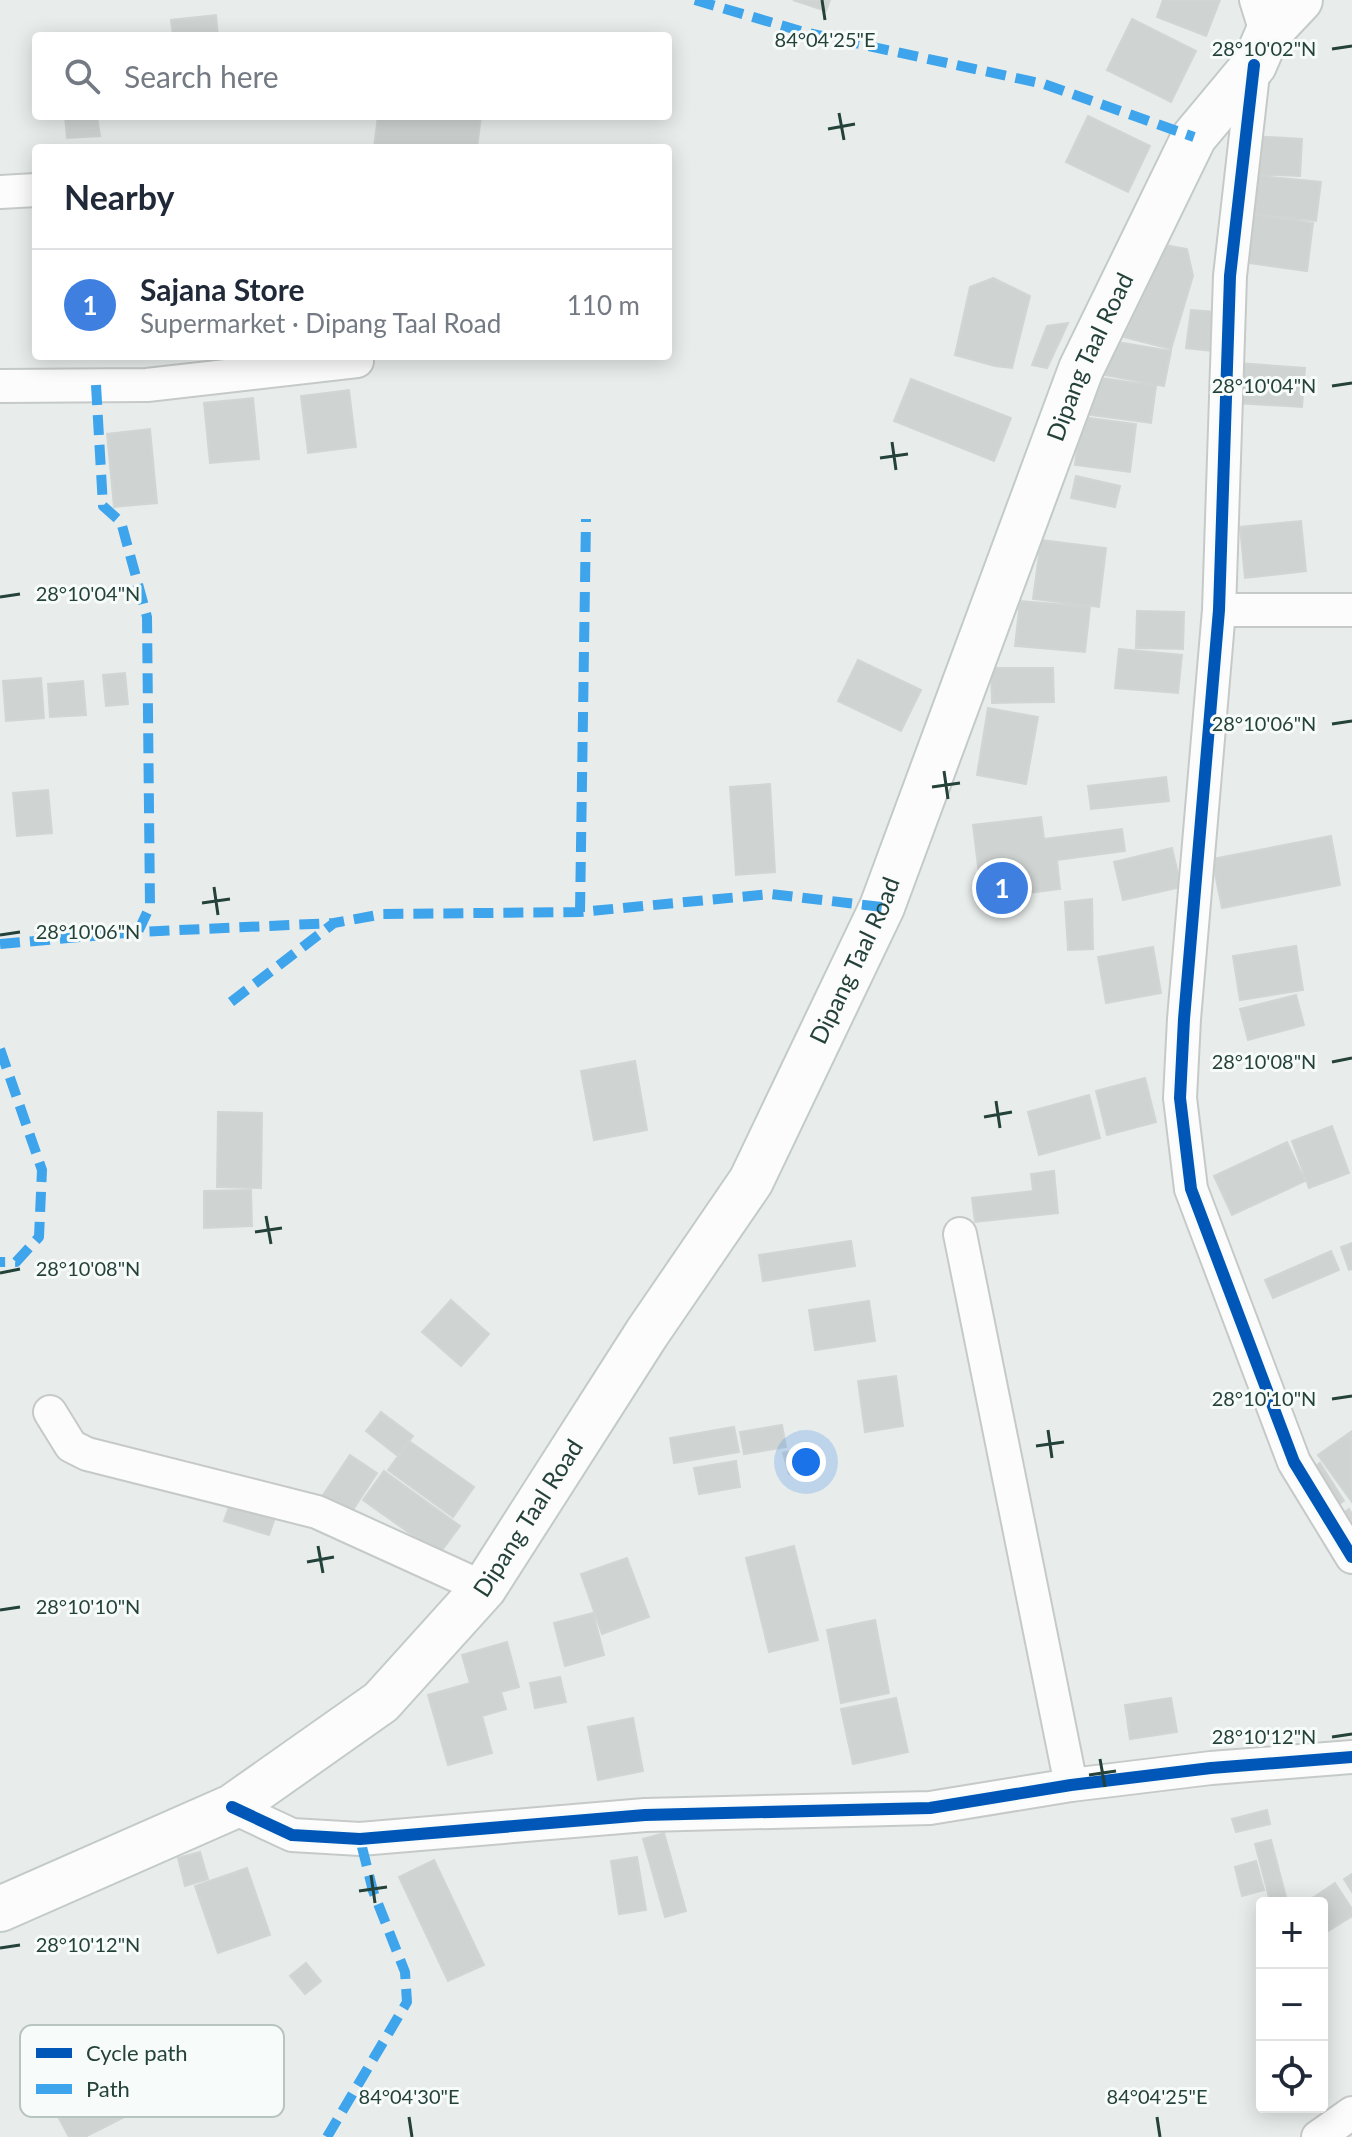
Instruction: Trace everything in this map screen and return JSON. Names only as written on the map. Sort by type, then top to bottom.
[{"type":"main road","name":"Dipang Taal Road","points":[[0,1909],[232,1807],[381,1702],[484,1588],[647,1333],[751,1181],[882,907],[1081,369],[1194,137],[1259,33],[1300,0]]},
{"type":"street","points":[[1259,33],[1230,276],[1219,610],[1180,1098],[1191,1189],[1294,1462],[1352,1557]]},
{"type":"street","points":[[0,192],[32,190]]},
{"type":"street","points":[[0,386],[147,385],[357,361]]},
{"type":"street","points":[[1219,610],[1352,610]]},
{"type":"street","points":[[960,1234],[1071,1785]]},
{"type":"street","points":[[50,1412],[71,1446],[87,1454],[317,1512],[484,1588]]},
{"type":"street","points":[[232,1807],[292,1835],[360,1839],[645,1815],[930,1808],[1071,1785],[1211,1768],[1352,1757]]},
{"type":"street","points":[[1318,2137],[1352,2113]]},
{"type":"building","points":[[793,0],[830,0],[826,11]]},
{"type":"building","points":[[1163,0],[1220,0],[1206,36],[1157,17]]},
{"type":"building","points":[[216,15],[218,32],[172,32],[171,20]]},
{"type":"building","points":[[1132,19],[1196,51],[1171,102],[1107,70]]},
{"type":"building","points":[[1088,116],[1150,146],[1128,192],[1066,162]]},
{"type":"building","points":[[65,120],[98,120],[100,136],[67,138]]},
{"type":"building","points":[[378,120],[480,120],[478,144],[374,144]]},
{"type":"building","points":[[1251,136],[1302,139],[1300,176],[1249,174]]},
{"type":"building","points":[[1249,175],[1321,182],[1316,221],[1247,213]]},
{"type":"building","points":[[1249,214],[1313,223],[1307,271],[1242,262]]},
{"type":"building","points":[[1160,244],[1187,249],[1193,276],[1171,349],[1124,337]]},
{"type":"building","points":[[993,278],[1030,296],[1012,368],[955,355],[970,287]]},
{"type":"building","points":[[1191,310],[1216,312],[1212,351],[1186,348]]},
{"type":"building","points":[[1068,323],[1047,368],[1032,365],[1047,326]]},
{"type":"building","points":[[1111,341],[1171,351],[1164,386],[1105,375]]},
{"type":"building","points":[[1237,363],[1305,368],[1302,407],[1235,403]]},
{"type":"building","points":[[1089,376],[1156,386],[1151,423],[1083,414]]},
{"type":"building","points":[[911,379],[1011,418],[994,461],[894,421]]},
{"type":"building","points":[[349,390],[356,447],[308,453],[301,396]]},
{"type":"building","points":[[253,398],[259,459],[210,463],[204,403]]},
{"type":"building","points":[[1081,417],[1136,424],[1130,472],[1075,465]]},
{"type":"building","points":[[150,429],[157,503],[114,507],[107,434]]},
{"type":"building","points":[[1076,476],[1120,486],[1115,507],[1071,498]]},
{"type":"building","points":[[1301,521],[1306,571],[1245,578],[1240,527]]},
{"type":"building","points":[[1041,540],[1106,548],[1099,607],[1033,599]]},
{"type":"building","points":[[1020,601],[1090,607],[1085,652],[1015,646]]},
{"type":"building","points":[[1137,611],[1184,612],[1183,649],[1136,648]]},
{"type":"building","points":[[1119,649],[1182,655],[1178,693],[1115,688]]},
{"type":"building","points":[[858,660],[921,690],[901,731],[838,701]]},
{"type":"building","points":[[991,668],[1053,668],[1054,702],[992,703]]},
{"type":"building","points":[[125,673],[128,704],[106,706],[103,675]]},
{"type":"building","points":[[41,678],[44,718],[6,721],[3,681]]},
{"type":"building","points":[[83,681],[86,715],[50,717],[48,684]]},
{"type":"building","points":[[988,708],[1038,717],[1026,784],[977,775]]},
{"type":"building","points":[[1166,777],[1169,801],[1091,809],[1088,786]]},
{"type":"building","points":[[770,784],[775,872],[736,875],[730,787]]},
{"type":"building","points":[[48,790],[52,833],[17,836],[13,793]]},
{"type":"building","points":[[1041,817],[1044,839],[1122,829],[1125,851],[1057,860],[1060,889],[982,899],[973,825]]},
{"type":"building","points":[[1331,836],[1340,885],[1222,908],[1212,859]]},
{"type":"building","points":[[1172,848],[1181,887],[1123,900],[1114,862]]},
{"type":"building","points":[[1092,899],[1093,949],[1068,950],[1065,902]]},
{"type":"building","points":[[1296,946],[1303,990],[1240,1000],[1233,956]]},
{"type":"building","points":[[1153,947],[1161,993],[1106,1003],[1098,957]]},
{"type":"building","points":[[1296,995],[1304,1025],[1248,1040],[1240,1009]]},
{"type":"building","points":[[635,1061],[647,1130],[594,1140],[581,1071]]},
{"type":"building","points":[[1145,1078],[1156,1122],[1107,1135],[1096,1091]]},
{"type":"building","points":[[1089,1095],[1100,1138],[1039,1155],[1028,1112]]},
{"type":"building","points":[[218,1112],[262,1113],[261,1188],[217,1187]]},
{"type":"building","points":[[1332,1126],[1349,1173],[1309,1188],[1292,1141]]},
{"type":"building","points":[[1287,1142],[1305,1181],[1232,1215],[1214,1176]]},
{"type":"building","points":[[1054,1171],[1058,1213],[975,1222],[972,1198],[1033,1191],[1031,1174]]},
{"type":"building","points":[[251,1190],[252,1226],[204,1228],[204,1191]]},
{"type":"building","points":[[851,1241],[855,1266],[763,1281],[759,1255]]},
{"type":"building","points":[[1352,1243],[1352,1269],[1349,1270],[1341,1247]]},
{"type":"building","points":[[1331,1251],[1339,1270],[1273,1298],[1265,1280]]},
{"type":"building","points":[[451,1300],[489,1334],[461,1366],[422,1332]]},
{"type":"building","points":[[869,1301],[875,1341],[815,1350],[809,1310]]},
{"type":"building","points":[[896,1376],[903,1426],[865,1432],[858,1381]]},
{"type":"building","points":[[381,1412],[413,1436],[398,1456],[366,1431]]},
{"type":"building","points":[[782,1425],[786,1447],[744,1454],[740,1432]]},
{"type":"building","points":[[734,1427],[739,1452],[674,1463],[670,1438]]},
{"type":"building","points":[[1352,1431],[1352,1502],[1318,1455]]},
{"type":"building","points":[[409,1441],[474,1487],[453,1517],[388,1470]]},
{"type":"building","points":[[800,1449],[805,1470],[789,1474],[783,1453]]},
{"type":"building","points":[[350,1455],[377,1473],[345,1522],[317,1504]]},
{"type":"building","points":[[736,1461],[740,1487],[699,1494],[694,1468]]},
{"type":"building","points":[[1320,1463],[1344,1501],[1329,1510],[1305,1473]]},
{"type":"building","points":[[384,1471],[460,1526],[439,1554],[363,1500]]},
{"type":"building","points":[[233,1495],[278,1509],[269,1535],[224,1521]]},
{"type":"building","points":[[1349,1509],[1352,1514],[1352,1542],[1336,1518]]},
{"type":"building","points":[[794,1546],[818,1640],[769,1652],[746,1558]]},
{"type":"building","points":[[627,1558],[649,1617],[602,1634],[581,1574]]},
{"type":"building","points":[[593,1613],[604,1655],[565,1666],[554,1623]]},
{"type":"building","points":[[875,1620],[889,1693],[841,1703],[827,1630]]},
{"type":"building","points":[[507,1642],[519,1687],[501,1692],[506,1709],[482,1716],[492,1753],[448,1765],[428,1695],[470,1683],[462,1655]]},
{"type":"building","points":[[560,1677],[566,1702],[535,1708],[530,1683]]},
{"type":"building","points":[[896,1698],[908,1752],[853,1764],[841,1709]]},
{"type":"building","points":[[1171,1698],[1177,1732],[1130,1739],[1125,1705]]},
{"type":"building","points":[[633,1718],[643,1771],[598,1780],[588,1727]]},
{"type":"building","points":[[1267,1810],[1270,1824],[1236,1832],[1232,1819]]},
{"type":"building","points":[[664,1833],[686,1911],[665,1917],[643,1839]]},
{"type":"building","points":[[1271,1840],[1286,1897],[1269,1897],[1255,1844]]},
{"type":"building","points":[[200,1852],[208,1879],[185,1886],[178,1858]]},
{"type":"building","points":[[637,1857],[646,1910],[619,1914],[611,1861]]},
{"type":"building","points":[[434,1860],[484,1965],[448,1981],[399,1877]]},
{"type":"building","points":[[1256,1861],[1264,1890],[1242,1896],[1235,1867]]},
{"type":"building","points":[[247,1868],[270,1935],[218,1953],[195,1886]]},
{"type":"building","points":[[1352,1874],[1352,1892],[1344,1879]]},
{"type":"building","points":[[1335,1883],[1352,1909],[1352,1916],[1328,1931],[1328,1897],[1314,1897]]},
{"type":"building","points":[[306,1963],[321,1981],[305,1994],[290,1976]]},
{"type":"building","points":[[58,2117],[124,2117],[85,2137],[69,2137]]},
{"type":"marked path","points":[[695,0],[804,32],[1044,84],[1194,137]]},
{"type":"marked path","points":[[96,385],[103,506],[121,522],[147,617],[150,906],[138,932]]},
{"type":"marked path","points":[[580,912],[586,519]]},
{"type":"marked path","points":[[231,1002],[334,923],[383,914],[580,912],[771,894],[882,907]]},
{"type":"marked path","points":[[0,944],[138,932],[334,923]]},
{"type":"marked path","points":[[0,1049],[42,1170],[39,1237],[16,1262],[0,1262]]},
{"type":"marked path","points":[[327,2137],[407,2002],[405,1972],[373,1891],[360,1839]]},
{"type":"cycle path","points":[[1254,65],[1230,276],[1219,610],[1180,1098],[1191,1189],[1294,1462],[1352,1557]]},
{"type":"cycle path","points":[[232,1807],[292,1835],[360,1839],[645,1815],[930,1808],[1071,1785],[1211,1768],[1352,1757]]},
{"type":"place","name":"Sajana Store","points":[[1002,888]]}]
